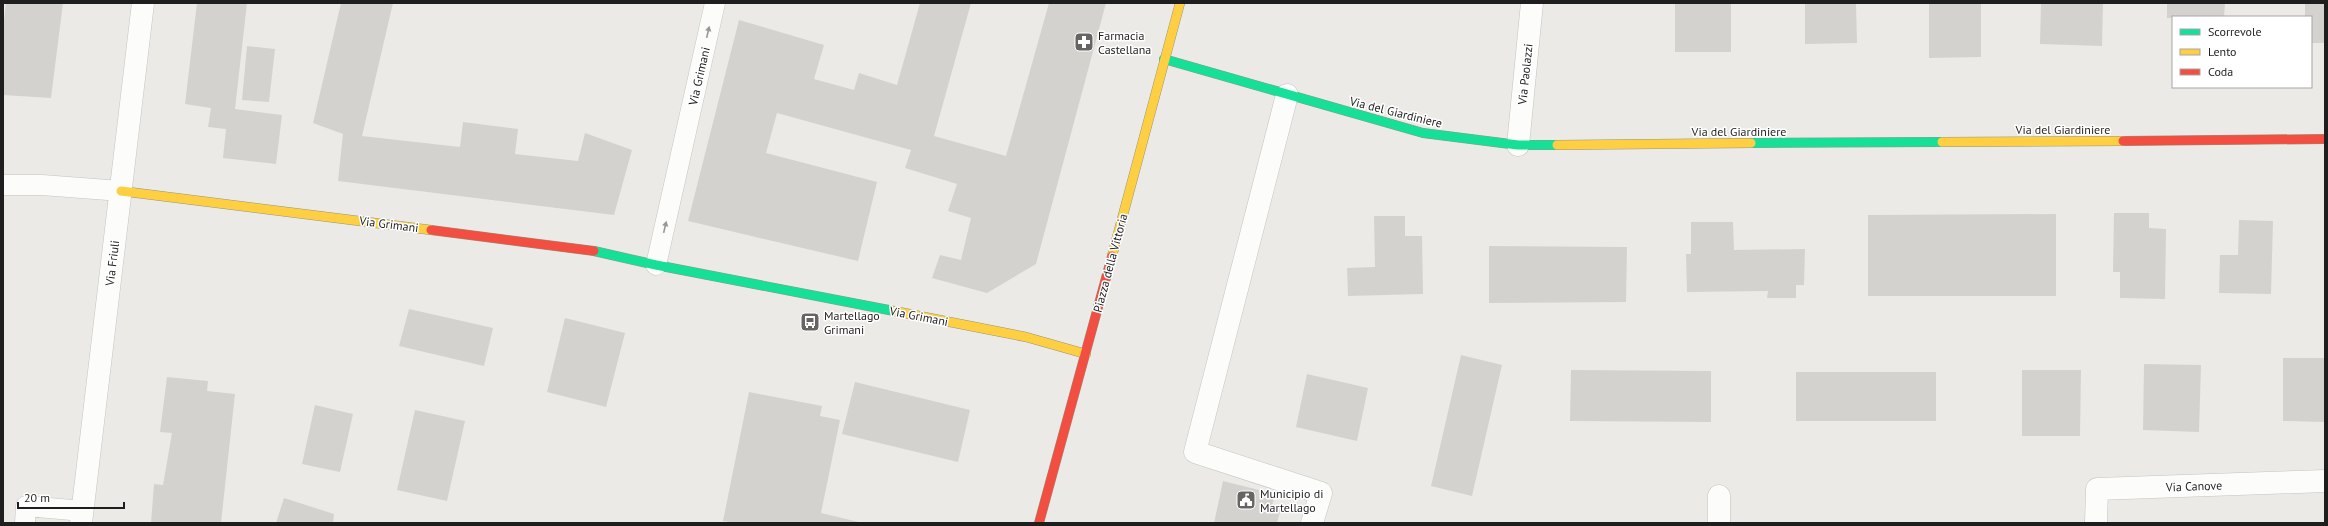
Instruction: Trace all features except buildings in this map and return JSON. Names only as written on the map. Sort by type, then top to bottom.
[{"type":"street","name":"Via Friuli","points":[[82,517],[143,3]]},
{"type":"street","name":"Piazza della Vittoria","points":[[1039,523],[1180,3]]},
{"type":"street","name":"Via Paolazzi","points":[[1518,146],[1532,3]]},
{"type":"street","name":"Via del Giardiniere","points":[[1164,59],[1423,134],[1518,146],[2325,138]]},
{"type":"street","points":[[1287,95],[1195,452],[1321,493],[1312,523]]},
{"type":"street","name":"Via Grimani","points":[[121,190],[592,250],[656,265],[1026,337],[1086,354]]},
{"type":"street","name":"Via Canove","points":[[2096,523],[2097,489],[2325,481]]},
{"type":"street","points":[[1719,496],[1719,523]]},
{"type":"lane","name":"Via Grimani","points":[[656,265],[715,3]]},
{"type":"lane","points":[[3,185],[42,185],[121,190]]},
{"type":"lane","points":[[25,523],[26,506],[82,517]]},
{"type":"traffic: fast","points":[[1164,59],[1423,133],[1518,145],[1557,145]]},
{"type":"traffic: fast","points":[[1751,143],[1942,142]]},
{"type":"traffic: fast","points":[[594,251],[656,265],[894,311]]},
{"type":"traffic: slow","points":[[1112,256],[1180,3]]},
{"type":"traffic: slow","points":[[1942,142],[2123,141]]},
{"type":"traffic: slow","points":[[1557,145],[1751,143]]},
{"type":"traffic: slow","points":[[121,191],[431,230]]},
{"type":"traffic: slow","points":[[894,311],[1026,337],[1086,354]]},
{"type":"traffic: jam","points":[[2123,141],[2325,139]]},
{"type":"traffic: jam","points":[[431,230],[594,251]]},
{"type":"traffic: jam","points":[[1039,523],[1112,256]]},
{"type":"place","name":"Farmacia Castellana","points":[[1084,42]]},
{"type":"place","name":"Martellago Grimani","points":[[810,322]]},
{"type":"place","name":"Municipio di Martellago","points":[[1246,500]]}]
